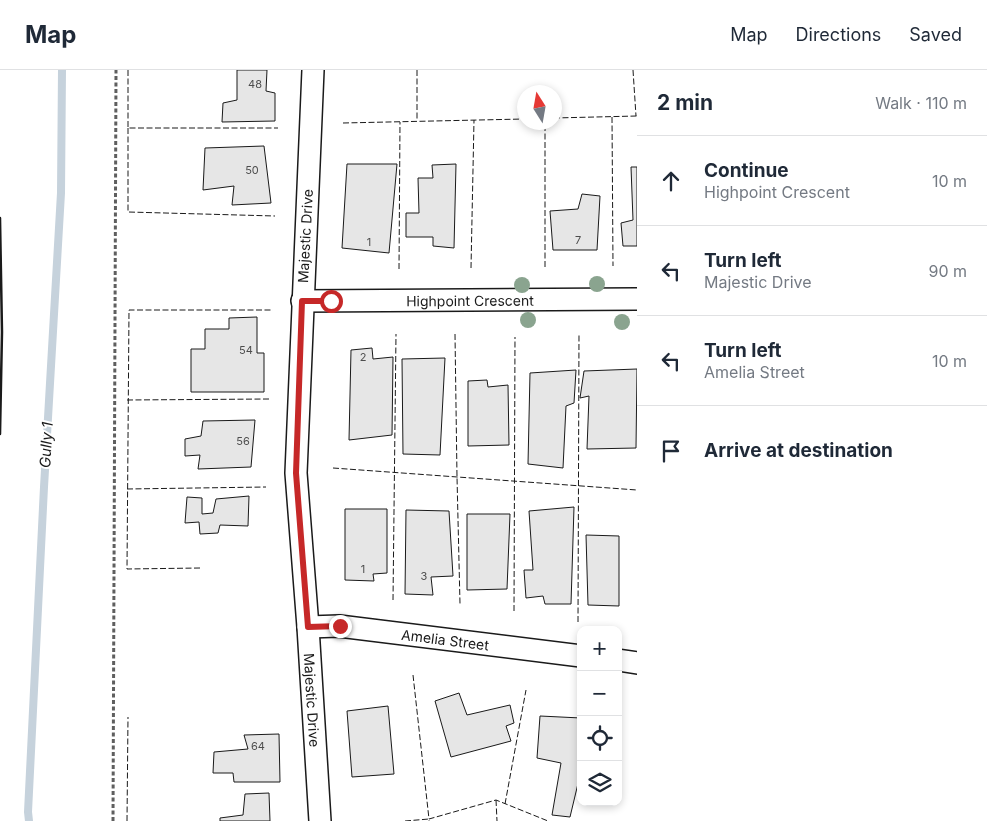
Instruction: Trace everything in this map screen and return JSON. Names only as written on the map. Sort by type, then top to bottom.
[{"type":"street","name":"Majestic Drive","points":[[313,70],[296,473],[320,821]]},
{"type":"street","name":"Highpoint Crescent","points":[[302,301],[637,299]]},
{"type":"street","name":"Amelia Street","points":[[308,627],[340,626],[577,656]]},
{"type":"street","points":[[622,660],[637,662]]},
{"type":"path","points":[[113,821],[116,70]]},
{"type":"building","points":[[237,70],[267,70],[266,91],[275,93],[275,121],[222,122],[223,103],[237,100]]},
{"type":"building","points":[[264,146],[271,203],[232,205],[234,186],[203,190],[205,148]]},
{"type":"building","points":[[347,164],[397,164],[389,253],[342,248]]},
{"type":"building","points":[[456,164],[454,248],[433,246],[433,237],[406,237],[406,213],[419,213],[418,178],[433,178],[432,165]]},
{"type":"building","points":[[631,167],[637,167],[637,246],[623,246],[621,223],[633,220]]},
{"type":"building","points":[[582,194],[600,196],[597,250],[553,250],[550,211],[578,209]]},
{"type":"building","points":[[257,317],[257,353],[264,353],[264,392],[191,392],[191,349],[205,349],[205,329],[229,329],[229,318]]},
{"type":"building","points":[[372,348],[373,359],[393,357],[392,435],[349,440],[351,350]]},
{"type":"building","points":[[445,358],[440,455],[403,454],[402,359]]},
{"type":"building","points":[[637,369],[636,448],[587,449],[589,396],[580,398],[584,371]]},
{"type":"building","points":[[576,370],[574,403],[566,406],[563,468],[528,464],[530,373]]},
{"type":"building","points":[[487,380],[488,387],[508,385],[509,445],[468,446],[468,381]]},
{"type":"building","points":[[255,420],[251,467],[198,469],[200,455],[185,456],[185,439],[201,436],[203,421]]},
{"type":"building","points":[[249,496],[248,526],[220,525],[218,533],[200,534],[199,522],[185,523],[187,497],[202,498],[202,514],[213,513],[216,499]]},
{"type":"building","points":[[574,507],[571,604],[545,604],[543,596],[526,598],[524,570],[533,570],[529,511]]},
{"type":"building","points":[[345,509],[387,509],[387,573],[373,574],[374,581],[345,580]]},
{"type":"building","points":[[406,510],[449,511],[453,576],[431,577],[433,595],[405,594]]},
{"type":"building","points":[[467,514],[510,514],[507,589],[467,590]]},
{"type":"building","points":[[586,535],[619,536],[619,606],[588,605]]},
{"type":"building","points":[[459,693],[467,715],[510,705],[514,723],[506,726],[511,741],[451,757],[435,701]]},
{"type":"building","points":[[388,706],[394,774],[352,777],[347,711]]},
{"type":"building","points":[[540,716],[577,718],[577,788],[570,817],[552,815],[561,763],[537,758]]},
{"type":"building","points":[[279,734],[280,782],[234,782],[233,773],[213,773],[214,752],[248,749],[244,735]]},
{"type":"building","points":[[269,793],[270,821],[220,821],[220,818],[243,815],[245,794]]},
{"type":"waterway","name":"Gully 1","points":[[29,821],[44,487],[61,193],[62,70]]},
{"type":"fence","points":[[128,70],[128,128],[278,128]]},
{"type":"fence","points":[[417,70],[417,121]]},
{"type":"fence","points":[[633,70],[636,116]]},
{"type":"fence","points":[[562,118],[637,116]]},
{"type":"fence","points":[[612,117],[613,266]]},
{"type":"fence","points":[[343,123],[517,119]]},
{"type":"fence","points":[[471,268],[474,120]]},
{"type":"fence","points":[[399,269],[400,122]]},
{"type":"fence","points":[[128,128],[128,212],[275,216]]},
{"type":"fence","points":[[545,130],[545,267]]},
{"type":"fence","points":[[200,568],[127,569],[129,310],[273,310]]},
{"type":"fence","points":[[578,622],[579,333]]},
{"type":"fence","points":[[393,600],[396,334]]},
{"type":"fence","points":[[455,334],[460,604]]},
{"type":"fence","points":[[514,611],[515,337]]},
{"type":"fence","points":[[127,400],[269,399]]},
{"type":"fence","points":[[333,468],[637,490]]},
{"type":"fence","points":[[127,489],[266,487]]},
{"type":"fence","points":[[413,675],[429,819],[496,800],[548,821]]},
{"type":"fence","points":[[505,804],[526,690]]},
{"type":"fence","points":[[127,821],[128,717]]},
{"type":"fence","points":[[496,800],[497,821]]},
{"type":"fence","points":[[405,821],[429,819],[429,821]]},
{"type":"wall","points":[[0,218],[2,332],[0,434]]},
{"type":"route","points":[[331,301],[302,301],[296,473],[308,627],[340,626]]}]
